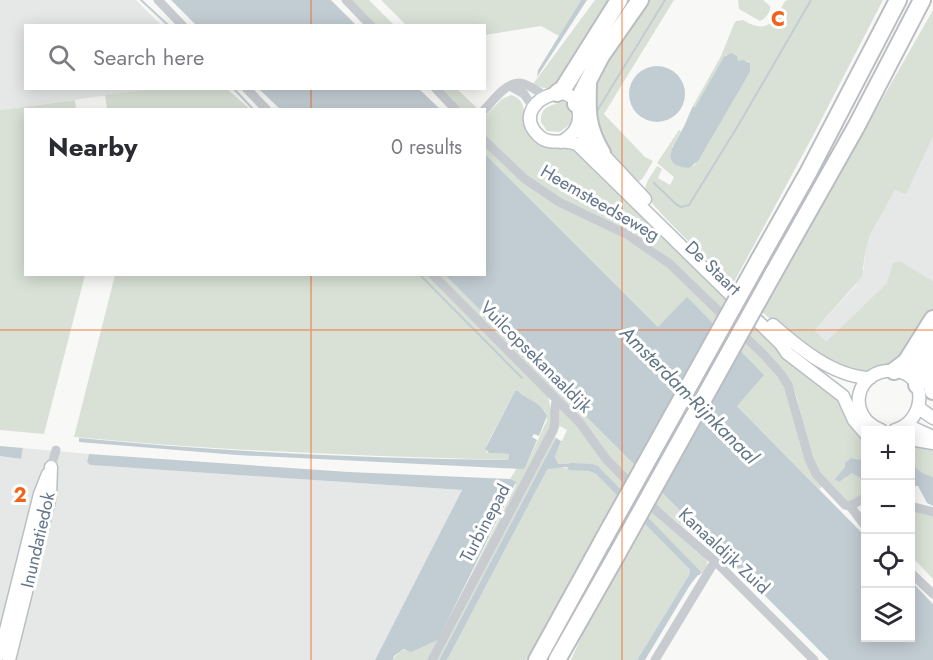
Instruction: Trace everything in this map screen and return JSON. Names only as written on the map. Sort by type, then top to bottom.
[{"type":"highway","points":[[551,95],[563,89],[619,0]]},
{"type":"highway","points":[[576,104],[589,78],[640,0]]},
{"type":"highway","points":[[537,660],[808,173],[898,0]]},
{"type":"highway","points":[[557,660],[924,0]]},
{"type":"highway","points":[[589,78],[587,116],[590,131],[602,153]]},
{"type":"highway","points":[[894,371],[906,362],[933,319]]},
{"type":"highway","points":[[917,385],[917,368],[933,342]]},
{"type":"highway","points":[[933,358],[931,376],[933,391]]},
{"type":"main road","points":[[551,95],[570,97],[576,104],[580,116],[577,128],[568,138],[561,142],[546,141],[536,134],[531,123],[533,107],[551,95]]},
{"type":"main road","name":"De Staart","points":[[577,128],[591,147],[602,153],[685,240],[786,336],[806,351],[844,372],[870,378]]},
{"type":"main road","name":"De Staart","points":[[561,142],[570,141],[578,145],[787,352],[843,396],[854,420],[861,428]]},
{"type":"main road","name":"De Staart","points":[[781,344],[815,367],[849,384],[859,394]]},
{"type":"main road","points":[[871,426],[863,417],[859,407],[859,394],[876,373],[894,371],[908,375],[917,385],[919,408],[913,419],[903,426]]},
{"type":"main road","points":[[919,408],[933,418]]},
{"type":"main road","points":[[915,428],[933,437]]},
{"type":"main road","points":[[915,440],[933,443]]},
{"type":"main road","name":"Inundatiedok","points":[[0,654],[40,494],[51,467]]},
{"type":"main road","name":"Inundatiedok","points":[[9,660],[50,496],[51,467]]},
{"type":"street","points":[[158,0],[181,24]]},
{"type":"street","points":[[346,0],[369,24]]},
{"type":"street","points":[[486,108],[510,86],[519,83],[551,95]]},
{"type":"street","points":[[510,86],[524,94],[533,107]]},
{"type":"street","points":[[248,90],[265,108]]},
{"type":"street","points":[[437,90],[454,108]]},
{"type":"street","name":"Heemsteedseweg","points":[[486,142],[525,178],[559,202],[628,235],[670,264],[764,355],[788,385],[809,459],[816,474],[845,505],[850,506],[861,520]]},
{"type":"street","name":"Vuilcopsekanaaldijk","points":[[434,276],[580,423],[612,466]]},
{"type":"street","name":"Turbinepad","points":[[432,660],[554,430],[557,400]]},
{"type":"street","points":[[51,467],[56,450]]},
{"type":"street","name":"Kanaaldijk Zuid","points":[[612,466],[668,521],[715,561],[814,660]]},
{"type":"street","points":[[850,506],[861,500]]},
{"type":"street","points":[[915,507],[933,512]]},
{"type":"street","points":[[655,660],[715,561]]},
{"type":"street","points":[[915,577],[933,594]]},
{"type":"shaded area","points":[[0,0],[136,0],[160,24],[24,24],[24,90],[146,90],[0,110]]},
{"type":"shaded area","points":[[350,0],[369,0],[393,24],[374,24]]},
{"type":"shaded area","points":[[381,0],[581,0],[559,36],[541,26],[486,35],[486,24],[405,24]]},
{"type":"shaded area","points":[[595,0],[614,0],[556,86],[544,88],[533,84]]},
{"type":"shaded area","points":[[644,0],[674,0],[604,114],[645,157],[653,161],[643,178],[637,183],[605,151],[590,99],[599,69]]},
{"type":"shaded area","points":[[738,0],[763,0],[770,6],[770,10],[760,21],[739,9]]},
{"type":"shaded area","points":[[788,0],[883,0],[733,284],[657,209],[648,198],[645,189],[657,166],[662,169],[658,178],[670,185],[674,177],[657,163],[679,130],[681,131],[672,147],[694,166],[750,72],[750,63],[739,62],[726,55],[695,107],[693,106],[721,56],[736,21],[743,20],[758,26],[769,24]]},
{"type":"shaded area","points":[[933,10],[933,137],[906,194],[895,190],[870,235],[862,277],[815,330],[826,342],[887,283],[893,263],[900,261],[933,281],[933,310],[909,348],[893,365],[879,366],[863,374],[857,374],[802,347],[761,311]]},
{"type":"shaded area","points":[[145,90],[228,90],[249,108],[107,108],[105,95]]},
{"type":"shaded area","points":[[439,90],[458,90],[477,108],[458,108]]},
{"type":"shaded area","points":[[511,95],[517,98],[523,108],[528,132],[535,142],[543,146],[568,148],[583,156],[836,394],[861,432],[861,459],[854,458],[845,467],[839,482],[852,472],[861,478],[861,496],[849,503],[816,468],[791,382],[751,337],[674,262],[647,242],[618,226],[572,206],[537,184],[486,136],[486,115],[502,99]]},
{"type":"shaded area","points":[[75,100],[76,108],[24,108],[24,276],[85,276],[44,434],[0,430],[0,110]]},
{"type":"shaded area","points":[[564,101],[571,111],[570,124],[560,132],[547,131],[541,122],[542,112]]},
{"type":"shaded area","points":[[933,137],[933,281],[900,261],[887,283],[826,343],[815,330],[856,285],[864,268],[870,235],[895,190],[906,193]]},
{"type":"shaded area","points":[[486,146],[524,181],[616,232],[664,263],[779,374],[822,487],[819,489],[737,406],[739,350],[712,322],[658,327],[486,155]]},
{"type":"shaded area","points":[[115,276],[428,276],[548,396],[551,411],[557,405],[706,558],[706,569],[703,574],[699,572],[600,468],[558,465],[555,457],[567,430],[560,426],[556,438],[439,660],[393,660],[396,655],[407,649],[438,640],[516,485],[510,479],[517,468],[525,468],[547,420],[545,411],[518,391],[515,391],[486,446],[486,452],[509,454],[508,460],[345,455],[74,437]]},
{"type":"shaded area","points":[[436,276],[446,276],[740,571],[656,505]]},
{"type":"shaded area","points":[[915,444],[933,449],[933,477],[917,469]]},
{"type":"shaded area","points":[[23,448],[89,454],[87,462],[90,465],[462,490],[375,660],[0,660],[0,456],[21,459]]},
{"type":"shaded area","points":[[557,467],[596,474],[690,570],[689,575],[637,660],[571,660],[587,624],[636,537],[603,522],[526,660],[447,660],[547,470]]},
{"type":"shaded area","points":[[915,510],[933,515],[933,579],[915,560]]},
{"type":"water","points":[[171,0],[331,0],[355,24],[195,24]]},
{"type":"water","points":[[581,0],[587,0],[537,77],[538,70]]},
{"type":"water","points":[[731,53],[737,56],[738,61],[743,60],[750,63],[750,72],[698,161],[689,168],[678,166],[672,162],[671,156],[675,143],[693,106],[695,107],[724,57]]},
{"type":"water","points":[[652,66],[662,66],[677,74],[683,83],[685,94],[683,105],[677,114],[662,122],[652,122],[641,117],[634,110],[629,99],[629,89],[634,78],[641,71]]},
{"type":"water","points":[[260,90],[420,90],[439,108],[279,108]]},
{"type":"water","name":"Amsterdam-Rijnkanaal","points":[[486,155],[658,327],[687,297],[764,375],[737,406],[861,532],[861,642],[915,642],[915,585],[933,604],[933,660],[829,660],[446,276],[486,276]]},
{"type":"water","points":[[515,391],[538,405],[547,416],[539,436],[534,434],[532,437],[537,440],[525,468],[522,469],[237,455],[79,442],[79,438],[294,454],[508,460],[509,454],[489,453],[485,449]]},
{"type":"water","points":[[556,438],[561,441],[555,457],[558,464],[598,466],[701,572],[700,575],[690,585],[645,660],[637,660],[690,570],[596,474],[589,471],[569,470],[567,467],[549,469],[447,660],[439,660]]},
{"type":"water","points":[[0,446],[23,448],[21,459],[0,456]]},
{"type":"water","points":[[89,454],[349,472],[510,479],[516,482],[438,640],[411,652],[404,649],[394,656],[393,660],[375,660],[462,490],[90,465],[87,462]]},
{"type":"water","points":[[851,458],[861,459],[861,479],[852,473],[839,482],[835,479],[845,467],[845,463]]},
{"type":"water","points":[[915,465],[933,477],[933,506],[927,503],[918,486],[915,486]]},
{"type":"waterway","points":[[141,0],[167,24]]},
{"type":"waterway","points":[[597,111],[665,0]]},
{"type":"waterway","points":[[654,183],[677,205],[681,207],[689,205],[811,0]]},
{"type":"waterway","points":[[235,90],[252,108]]},
{"type":"waterway","points":[[421,276],[522,378]]}]
